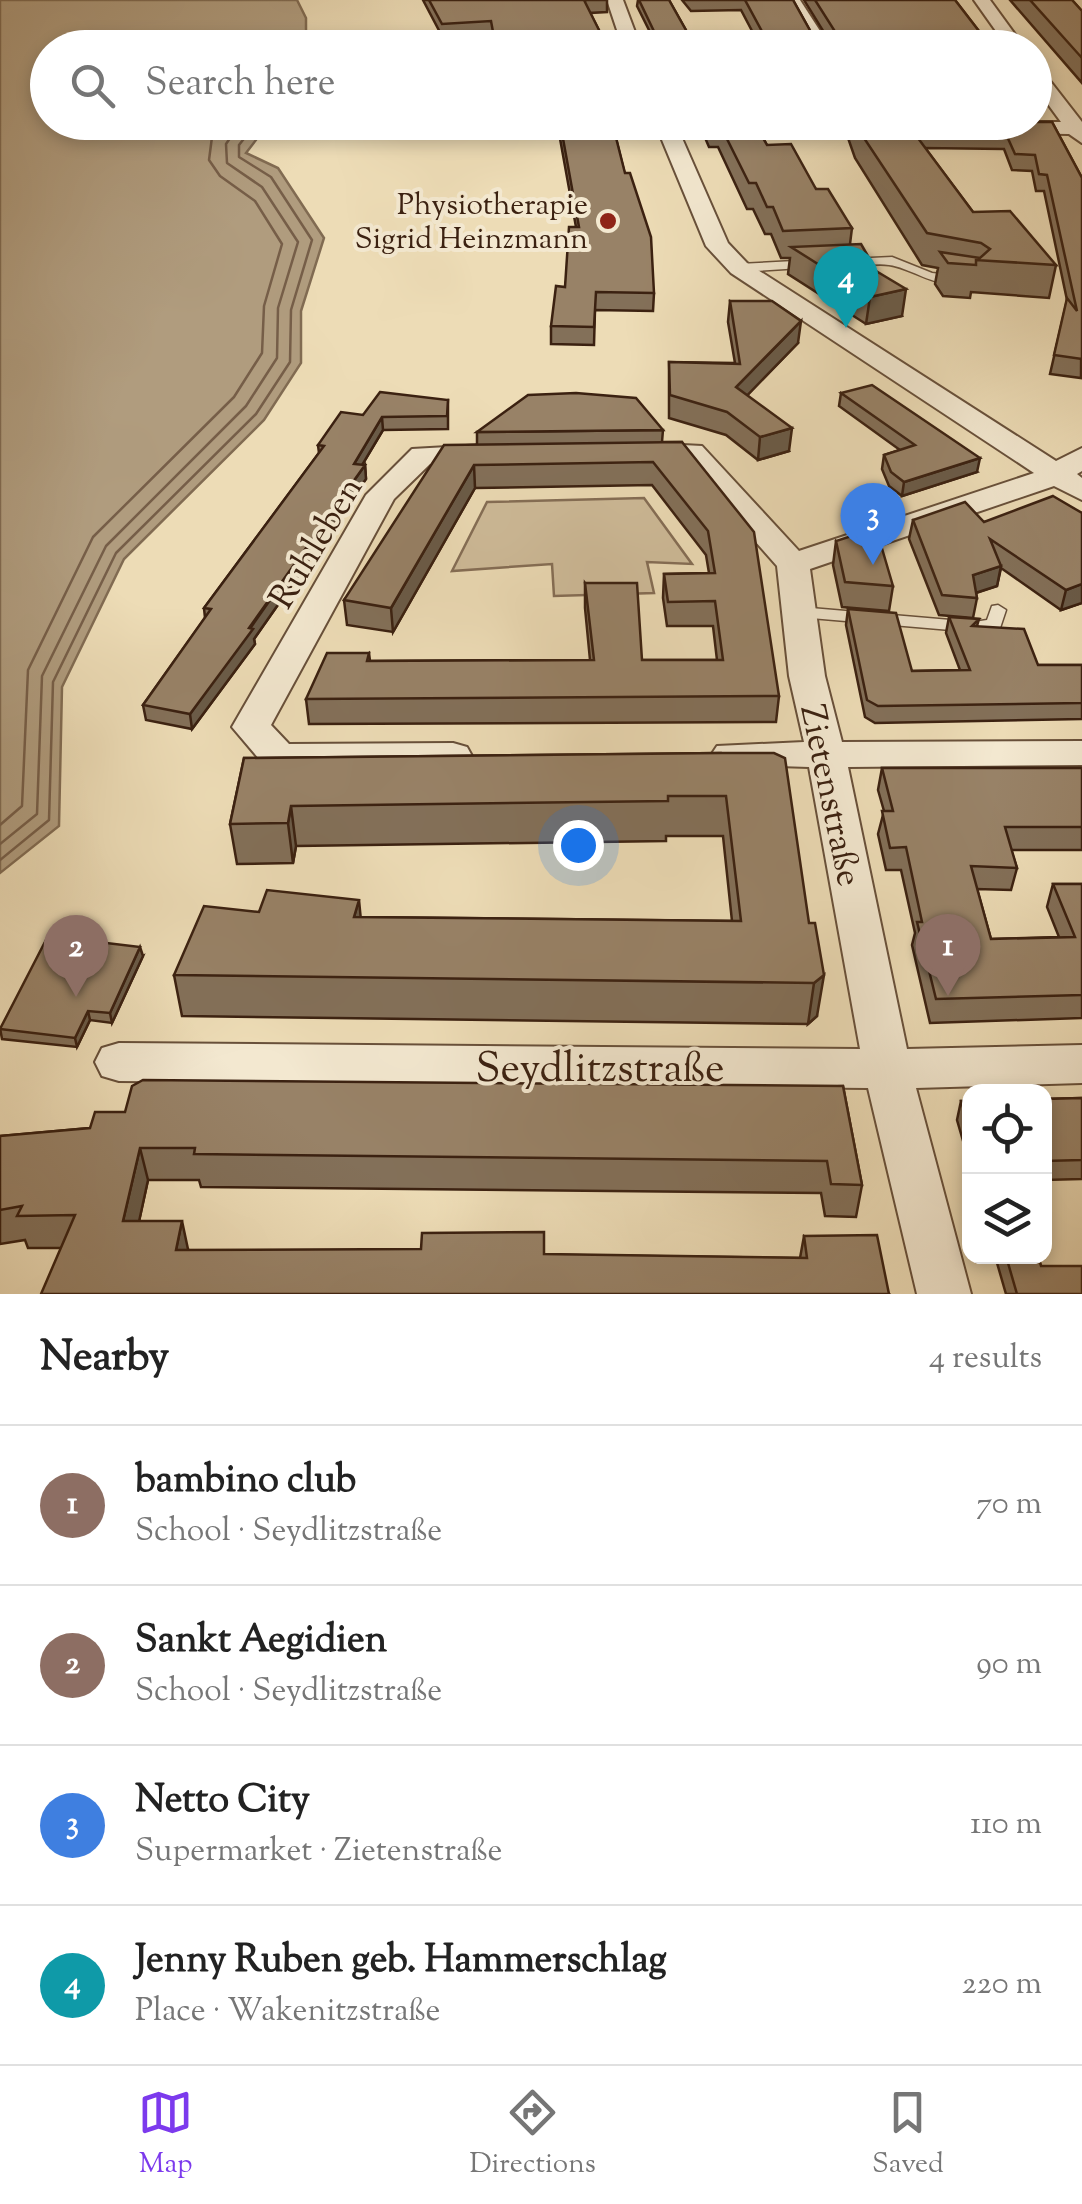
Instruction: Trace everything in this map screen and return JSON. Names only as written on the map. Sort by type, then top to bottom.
[{"type":"street","points":[[615,0],[626,30]]},
{"type":"street","points":[[792,0],[811,30]]},
{"type":"street","points":[[982,0],[1003,30]]},
{"type":"street","points":[[1052,95],[1080,131]]},
{"type":"street","points":[[1052,130],[1080,131]]},
{"type":"street","points":[[672,140],[718,246],[739,268],[1073,475]]},
{"type":"street","points":[[615,453],[692,452],[794,564],[1073,475]]},
{"type":"street","name":"Ruhleben","points":[[482,756],[280,757],[252,727],[381,495],[422,455],[518,454]]},
{"type":"street","name":"Zietenstraße","points":[[794,564],[806,676],[826,755],[887,1069],[944,1294]]},
{"type":"street","points":[[697,755],[1082,754]]},
{"type":"street","name":"Seydlitzstraße","points":[[119,1062],[887,1069],[1082,1064]]},
{"type":"lane","points":[[739,268],[892,261],[930,276],[975,282]]},
{"type":"lane","points":[[799,612],[974,627],[994,624],[998,610]]},
{"type":"shaded area","points":[[644,498],[692,564],[647,562],[654,593],[554,596],[552,564],[452,571],[487,502]]},
{"type":"water","points":[[0,0],[297,0],[306,18],[306,30],[30,30],[30,140],[256,140],[246,153],[278,168],[324,238],[301,311],[301,363],[264,420],[124,559],[62,687],[59,826],[0,873]]},
{"type":"building","points":[[429,0],[584,0],[599,30],[493,30],[491,21],[442,24]]},
{"type":"building","points":[[639,0],[669,0],[686,30],[653,30]]},
{"type":"building","points":[[745,0],[793,0],[810,30],[761,30]]},
{"type":"building","points":[[815,0],[955,0],[978,30],[834,30]]},
{"type":"building","points":[[1030,0],[1072,0],[1082,11],[1082,58]]},
{"type":"building","points":[[1052,122],[1082,178],[1082,359],[1054,355],[1067,298],[1077,311],[1047,175],[1039,174],[1035,155],[1015,154],[1009,140],[1052,140]]},
{"type":"building","points":[[563,140],[617,140],[625,173],[630,173],[651,237],[654,293],[596,292],[594,327],[551,326],[556,286],[565,287],[569,227],[579,227]]},
{"type":"building","points":[[728,140],[791,144],[816,189],[828,189],[852,228],[783,231],[773,207],[767,207],[756,183],[749,183]]},
{"type":"building","points":[[865,140],[919,140],[973,212],[1010,211],[1056,265],[976,260],[976,265],[948,263],[940,252],[980,258],[990,249],[981,243],[927,233]]},
{"type":"building","points":[[861,244],[872,263],[861,262],[906,289],[870,297],[791,247]]},
{"type":"building","points":[[730,301],[772,301],[801,321],[736,387],[792,428],[760,437],[727,412],[670,395],[669,362],[740,364]]},
{"type":"building","points":[[872,385],[980,458],[904,482],[891,472],[884,455],[915,445],[841,393]]},
{"type":"building","points":[[380,392],[448,400],[447,416],[382,417],[354,464],[365,465],[190,714],[143,705],[211,609],[204,608],[324,446],[318,445],[341,412],[363,415]]},
{"type":"building","points":[[576,393],[636,398],[663,430],[477,432],[528,395]]},
{"type":"building","points":[[682,442],[754,532],[779,696],[306,699],[327,653],[369,653],[367,661],[594,660],[585,583],[637,583],[642,660],[723,660],[715,601],[668,602],[664,574],[715,573],[708,531],[653,462],[474,465],[391,608],[344,600],[444,445]]},
{"type":"building","points":[[1053,496],[1082,513],[1082,584],[1066,590],[990,539],[1001,566],[973,575],[977,598],[942,595],[913,520],[965,502],[984,522]]},
{"type":"building","points":[[876,528],[893,586],[845,582],[836,541]]},
{"type":"building","points":[[848,609],[896,613],[912,671],[970,670],[949,617],[979,619],[972,626],[1024,629],[1038,665],[1082,665],[1082,703],[878,706],[867,700]]},
{"type":"building","points":[[774,753],[785,758],[809,923],[815,923],[824,975],[814,983],[174,975],[204,906],[259,912],[267,890],[359,900],[354,917],[741,921],[726,796],[668,796],[668,801],[291,806],[288,823],[230,824],[244,758]]},
{"type":"building","points":[[882,768],[1082,768],[1082,827],[1005,827],[1017,868],[971,866],[991,939],[1075,937],[1053,884],[1082,884],[1082,995],[936,999],[917,922],[922,922],[906,847],[890,848],[882,811],[893,811]]},
{"type":"building","points":[[48,936],[140,947],[110,1013],[88,1011],[75,1038],[0,1029]]},
{"type":"building","points":[[143,1080],[843,1086],[862,1185],[831,1184],[827,1161],[194,1154],[195,1148],[140,1148],[123,1221],[182,1221],[176,1250],[421,1249],[422,1233],[544,1232],[544,1254],[807,1258],[804,1236],[877,1235],[889,1294],[41,1294],[75,1215],[17,1216],[22,1206],[0,1210],[0,1136],[90,1128],[95,1112],[125,1112],[132,1086]]},
{"type":"building","points":[[1082,1098],[1082,1160],[1052,1161],[1052,1099]]},
{"type":"building","points":[[1008,1264],[1082,1266],[1082,1294],[1017,1294]]},
{"type":"place","name":"Physiotherapie Sigrid Heinzmann","points":[[608,221]]},
{"type":"place","name":"Jenny Ruben geb. Hammerschlag","points":[[846,328]]},
{"type":"place","name":"Netto City","points":[[873,565]]},
{"type":"place","name":"bambino club","points":[[948,996]]},
{"type":"place","name":"Sankt Aegidien","points":[[76,997]]}]
